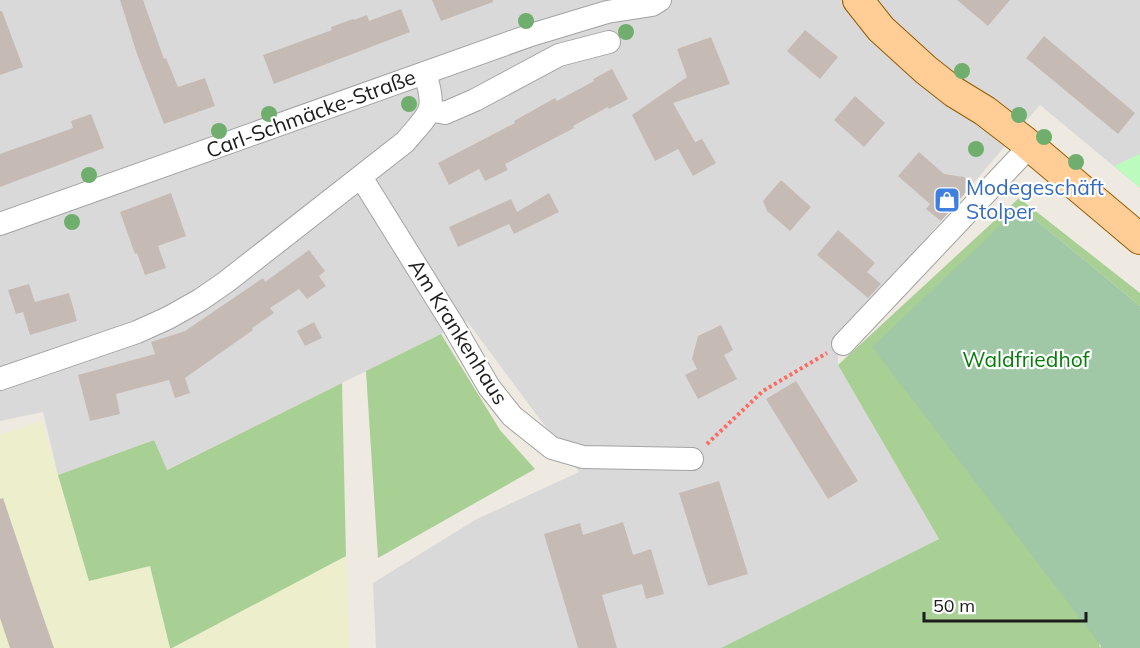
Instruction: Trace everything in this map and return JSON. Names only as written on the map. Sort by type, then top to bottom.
[{"type":"main road","points":[[848,0],[860,0],[881,29],[926,70],[1030,146],[1140,239]]},
{"type":"main road","points":[[885,0],[926,70]]},
{"type":"street","name":"Carl-Schmäcke-Straße","points":[[0,224],[531,35],[627,5],[652,5],[660,0]]},
{"type":"street","points":[[429,110],[445,113],[475,100],[559,55],[609,42]]},
{"type":"street","points":[[0,379],[137,332],[168,318],[226,282],[405,142],[427,115],[432,101],[425,74]]},
{"type":"street","points":[[843,344],[1030,146]]},
{"type":"street","name":"Am Krankenhaus","points":[[361,177],[489,387],[512,416],[552,448],[584,457],[692,459]]},
{"type":"path","points":[[692,459],[763,391],[843,344]]},
{"type":"shaded area","points":[[0,0],[1140,0],[1140,188],[1040,105],[838,342],[838,365],[939,539],[721,648],[376,648],[373,583],[475,520],[579,472],[467,321],[166,470],[154,440],[58,475],[43,412],[0,421]]},
{"type":"green space","points":[[1140,154],[1140,188],[1114,166]]},
{"type":"green space","points":[[1019,198],[1140,293],[1140,306],[1020,207],[1100,648],[721,648],[939,539],[838,365]]},
{"type":"green space","name":"Waldfriedhof","points":[[1020,207],[1140,306],[1140,648],[1100,648],[1101,646],[872,347]]},
{"type":"green space","points":[[441,334],[500,430],[535,469],[378,558],[366,371]]},
{"type":"green space","points":[[342,383],[346,556],[172,648],[170,648],[150,566],[89,581],[58,475],[154,440],[167,470]]},
{"type":"green space","points":[[42,421],[89,581],[150,566],[170,648],[0,648],[0,434]]},
{"type":"green space","points":[[346,556],[349,648],[172,648]]},
{"type":"building","points":[[120,0],[143,0],[164,59],[166,58],[178,87],[205,78],[215,106],[164,124],[137,54]]},
{"type":"building","points":[[432,0],[493,0],[493,2],[441,21]]},
{"type":"building","points":[[957,0],[1010,0],[988,26]]},
{"type":"building","points":[[401,9],[410,32],[274,84],[263,55],[332,30],[331,27],[353,19],[367,15],[369,21]]},
{"type":"building","points":[[0,11],[2,11],[23,67],[0,75]]},
{"type":"building","points":[[805,30],[838,57],[820,79],[787,51]]},
{"type":"building","points":[[1044,36],[1135,113],[1118,134],[1026,58]]},
{"type":"building","points":[[711,37],[730,84],[673,103],[695,142],[702,139],[716,163],[693,176],[678,149],[655,161],[632,115],[687,77],[677,49]]},
{"type":"building","points":[[612,69],[628,99],[609,109],[608,107],[573,126],[574,128],[505,164],[508,170],[485,181],[479,169],[449,185],[438,163],[515,123],[514,121],[555,98],[557,101]]},
{"type":"building","points":[[855,96],[885,123],[864,147],[834,120]]},
{"type":"building","points":[[91,114],[104,148],[0,187],[0,154],[73,128],[71,121]]},
{"type":"building","points":[[919,152],[944,174],[964,177],[972,185],[941,221],[926,209],[930,204],[898,176]]},
{"type":"building","points":[[781,180],[811,207],[790,231],[767,211],[763,201]]},
{"type":"building","points":[[171,193],[186,236],[158,246],[166,268],[145,275],[120,212]]},
{"type":"building","points":[[549,193],[559,212],[514,234],[509,224],[458,247],[449,227],[511,199],[517,212]]},
{"type":"building","points":[[838,230],[875,263],[867,272],[881,284],[868,298],[817,255]]},
{"type":"building","points":[[309,250],[325,271],[319,276],[326,286],[307,299],[299,289],[270,308],[274,313],[185,378],[190,393],[175,398],[169,380],[116,394],[120,414],[90,421],[78,375],[155,354],[151,342],[185,331],[263,278],[265,282]]},
{"type":"building","points":[[29,284],[35,302],[69,293],[77,321],[30,335],[23,312],[16,314],[8,290]]},
{"type":"building","points":[[314,322],[322,338],[305,346],[297,331]]},
{"type":"building","points":[[721,325],[733,350],[724,355],[737,379],[698,399],[685,375],[697,369],[692,359],[698,336]]},
{"type":"building","points":[[796,381],[858,481],[828,499],[766,399]]},
{"type":"building","points":[[719,481],[748,574],[708,586],[679,493]]},
{"type":"building","points":[[3,498],[54,648],[10,648],[0,618],[0,499]]},
{"type":"building","points":[[623,522],[633,555],[651,549],[664,594],[646,599],[642,584],[602,595],[617,648],[578,648],[544,534],[580,523],[583,535]]},
{"type":"place","name":"Modegeschäft Stolper","points":[[947,200]]}]
